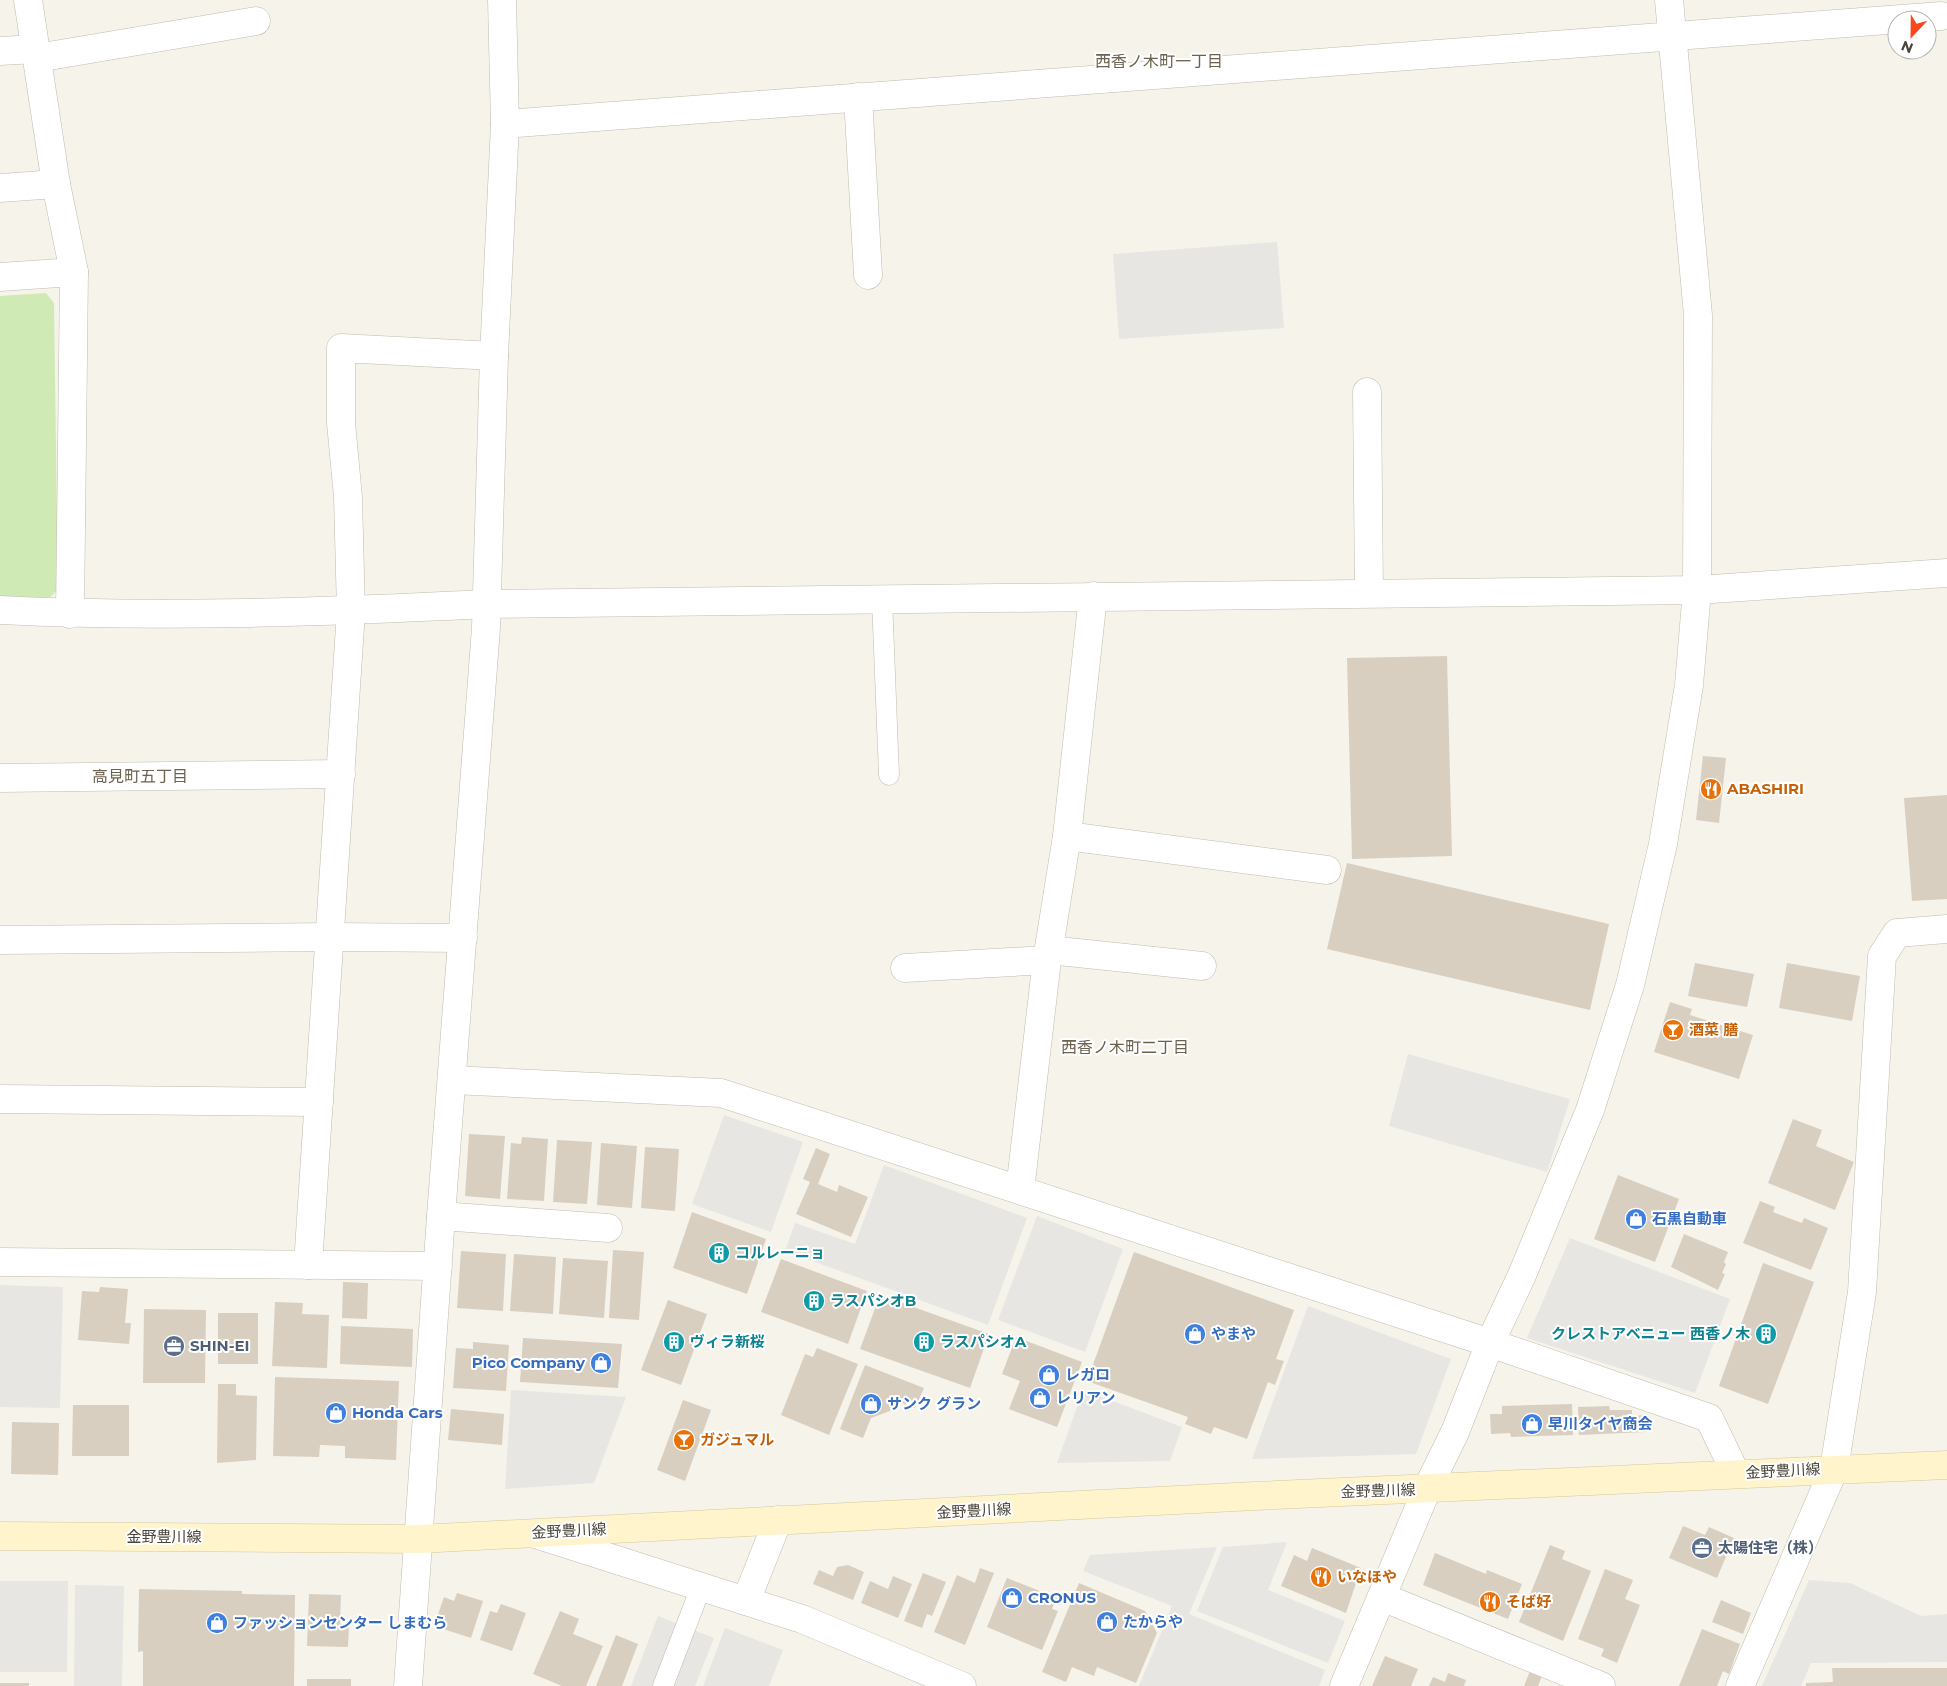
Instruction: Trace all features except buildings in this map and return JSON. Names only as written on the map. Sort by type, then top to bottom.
[{"type":"main road","name":"金野豊川線","points":[[0,1536],[419,1539],[778,1520],[1947,1465]]},
{"type":"street","points":[[28,0],[56,184],[74,272],[70,614]]},
{"type":"street","points":[[408,1686],[440,1216],[453,1080],[487,604],[494,356],[504,124],[502,0]]},
{"type":"street","points":[[1344,1686],[1427,1489],[1455,1432],[1490,1343],[1522,1275],[1590,1110],[1630,985],[1663,844],[1689,685],[1697,590],[1698,315],[1669,0]]},
{"type":"street","points":[[504,124],[1941,16]]},
{"type":"street","points":[[0,52],[36,54],[256,21]]},
{"type":"street","points":[[858,97],[868,276]]},
{"type":"street","points":[[0,188],[56,184]]},
{"type":"street","points":[[0,277],[74,272]]},
{"type":"street","points":[[308,1265],[351,611],[348,497],[341,423],[341,348],[494,356]]},
{"type":"street","points":[[1367,392],[1369,592]]},
{"type":"street","points":[[0,610],[70,614],[351,611],[487,604],[1369,592],[1697,590],[1947,573]]},
{"type":"street","points":[[1020,1190],[1048,955],[1067,836],[1093,596]]},
{"type":"street","points":[[0,778],[341,774]]},
{"type":"street","points":[[1067,836],[1327,870]]},
{"type":"street","points":[[1740,1686],[1834,1469],[1862,1292],[1882,956],[1897,933],[1947,929]]},
{"type":"street","points":[[0,940],[330,936],[463,938]]},
{"type":"street","points":[[905,968],[1048,955],[1202,966]]},
{"type":"street","points":[[453,1080],[721,1093],[1490,1343],[1708,1418],[1736,1474]]},
{"type":"street","points":[[0,1099],[319,1102]]},
{"type":"street","points":[[440,1216],[608,1228]]},
{"type":"street","points":[[0,1262],[438,1266]]},
{"type":"street","points":[[746,1601],[778,1520]]},
{"type":"street","points":[[532,1533],[802,1619],[962,1686]]},
{"type":"street","points":[[1382,1597],[1601,1686]]},
{"type":"lane","points":[[882,599],[889,775]]},
{"type":"lane","points":[[663,1686],[702,1587]]},
{"type":"green space","points":[[46,293],[54,303],[58,590],[50,597],[0,597],[0,296]]},
{"type":"shaded area","points":[[1277,242],[1284,328],[1119,339],[1113,254]]},
{"type":"shaded area","points":[[1408,1054],[1570,1099],[1547,1172],[1389,1126]]},
{"type":"shaded area","points":[[724,1115],[803,1142],[771,1232],[692,1204]]},
{"type":"shaded area","points":[[884,1165],[1027,1218],[988,1325],[785,1251],[795,1223],[855,1244]]},
{"type":"shaded area","points":[[1037,1216],[1123,1249],[1085,1352],[998,1320]]},
{"type":"shaded area","points":[[1570,1238],[1730,1299],[1695,1393],[1527,1338]]},
{"type":"shaded area","points":[[0,1285],[63,1287],[60,1408],[0,1407]]},
{"type":"shaded area","points":[[1308,1306],[1451,1359],[1416,1454],[1252,1459]]},
{"type":"shaded area","points":[[511,1390],[626,1397],[594,1483],[505,1489]]},
{"type":"shaded area","points":[[1083,1390],[1182,1427],[1170,1461],[1057,1463]]},
{"type":"shaded area","points":[[1287,1542],[1268,1590],[1345,1621],[1328,1663],[1197,1611],[1223,1547]]},
{"type":"shaded area","points":[[1217,1547],[1189,1614],[1325,1670],[1319,1686],[1139,1686],[1172,1606],[1083,1571],[1090,1555]]},
{"type":"shaded area","points":[[1809,1580],[1850,1583],[1921,1616],[1947,1614],[1947,1662],[1811,1663],[1801,1686],[1762,1686]]},
{"type":"shaded area","points":[[0,1581],[68,1581],[67,1672],[0,1672]]},
{"type":"shaded area","points":[[75,1585],[124,1586],[122,1686],[74,1686]]},
{"type":"shaded area","points":[[658,1616],[714,1638],[695,1686],[631,1686]]},
{"type":"shaded area","points":[[725,1628],[783,1650],[769,1686],[703,1686]]},
{"type":"place","name":"ABASHIRI","points":[[1711,789]]},
{"type":"place","name":"酒菜 膳","points":[[1673,1030]]},
{"type":"place","name":"石黒自動車","points":[[1636,1219]]},
{"type":"place","name":"コルレーニョ","points":[[719,1253]]},
{"type":"place","name":"ラスパシオB","points":[[814,1301]]},
{"type":"place","name":"やまや","points":[[1195,1334]]},
{"type":"place","name":"クレストアベニュー 西香ノ木","points":[[1766,1334]]},
{"type":"place","name":"ヴィラ新桜","points":[[674,1342]]},
{"type":"place","name":"ラスパシオA","points":[[924,1342]]},
{"type":"place","name":"SHIN-EI","points":[[174,1346]]},
{"type":"place","name":"Pico Company","points":[[601,1363]]},
{"type":"place","name":"レガロ","points":[[1049,1375]]},
{"type":"place","name":"レリアン","points":[[1040,1398]]},
{"type":"place","name":"サンク グラン","points":[[871,1404]]},
{"type":"place","name":"Honda Cars","points":[[336,1413]]},
{"type":"place","name":"早川タイヤ商会","points":[[1532,1424]]},
{"type":"place","name":"ガジュマル","points":[[684,1440]]},
{"type":"place","name":"太陽住宅（株）","points":[[1702,1548]]},
{"type":"place","name":"いなほや","points":[[1321,1577]]},
{"type":"place","name":"CRONUS","points":[[1012,1598]]},
{"type":"place","name":"そば好","points":[[1490,1602]]},
{"type":"place","name":"たからや","points":[[1107,1622]]},
{"type":"place","name":"ファッションセンター しまむら","points":[[217,1623]]},
{"type":"district","name":"西香ノ木町一丁目","points":[[1159,61]]},
{"type":"district","name":"高見町五丁目","points":[[140,776]]},
{"type":"district","name":"西香ノ木町二丁目","points":[[1125,1047]]}]
